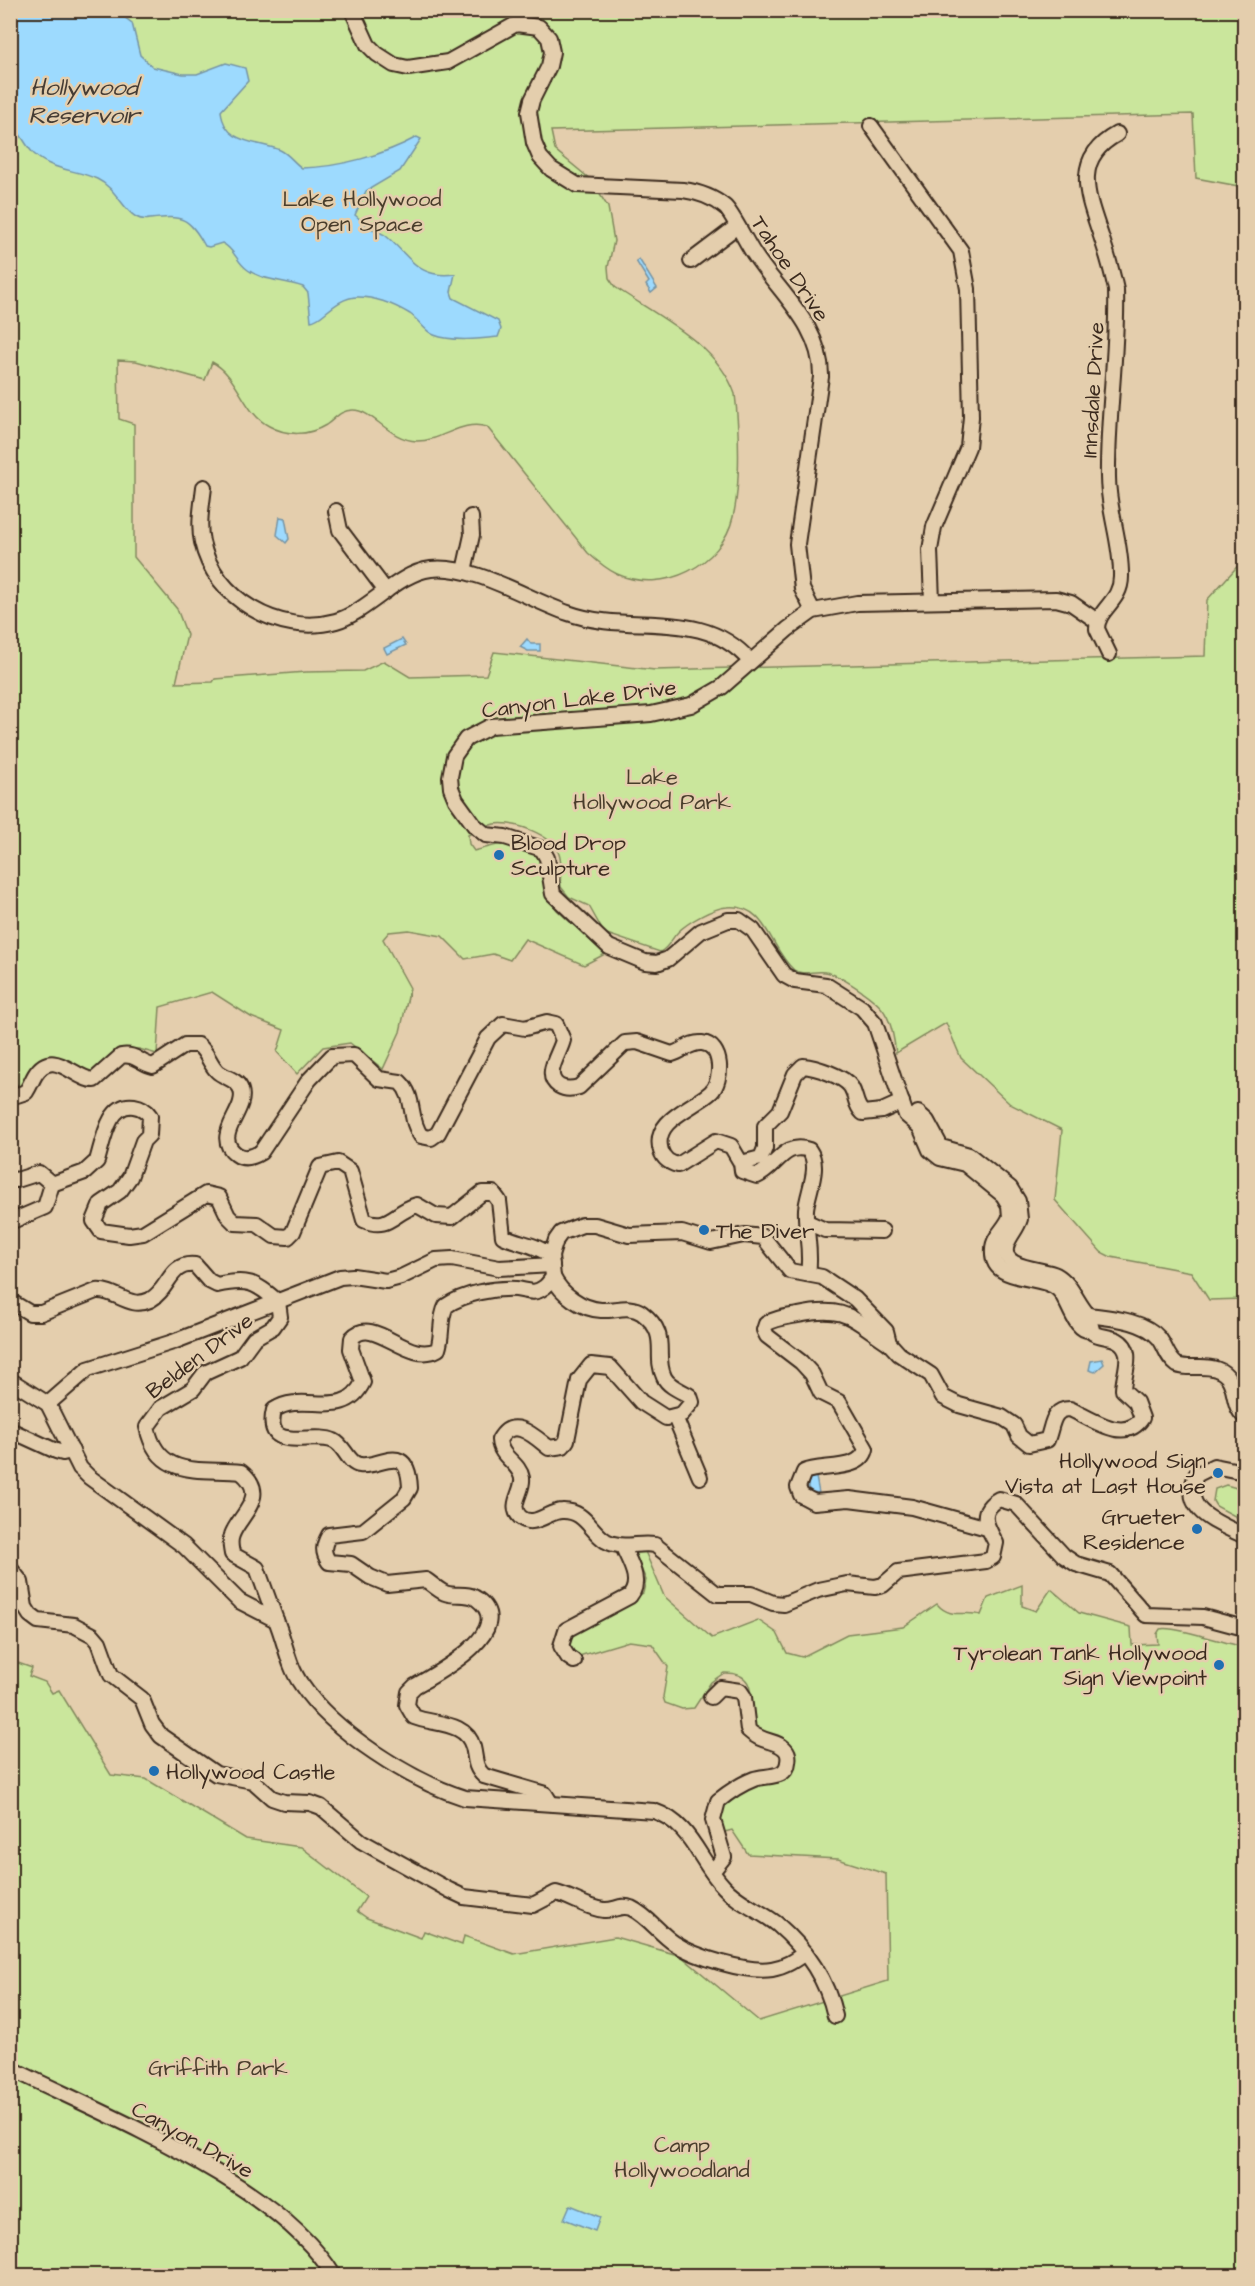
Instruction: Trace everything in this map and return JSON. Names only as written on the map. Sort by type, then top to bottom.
[{"type":"street","name":"Tahoe Drive","points":[[352,10],[369,45],[377,54],[394,65],[408,68],[448,62],[516,24],[539,27],[549,38],[552,52],[549,66],[532,100],[529,112],[534,143],[540,157],[551,170],[577,185],[683,190],[700,193],[725,207],[756,257],[805,322],[819,353],[821,377],[797,544],[802,589],[813,611]]},
{"type":"street","points":[[870,126],[961,251],[968,289],[971,417],[968,447],[934,527],[930,550],[932,601]]},
{"type":"street","name":"Innsdale Drive","points":[[1097,621],[1113,602],[1121,577],[1110,509],[1108,477],[1117,315],[1114,280],[1091,210],[1086,188],[1086,175],[1094,153],[1117,134]]},
{"type":"street","points":[[692,261],[736,227]]},
{"type":"street","points":[[204,487],[200,522],[207,558],[218,579],[232,595],[273,618],[292,622],[334,622],[429,569],[464,571],[568,614],[599,622],[682,626],[716,634],[736,645],[750,661]]},
{"type":"street","points":[[336,511],[340,530],[386,591]]},
{"type":"street","points":[[464,571],[472,535],[471,517]]},
{"type":"street","name":"Canyon Lake Drive","points":[[904,1104],[872,1017],[826,985],[795,981],[784,975],[753,930],[744,922],[734,919],[721,922],[695,934],[668,959],[657,963],[645,962],[609,947],[576,914],[557,900],[550,887],[547,858],[542,849],[514,839],[486,835],[474,825],[456,800],[450,777],[454,756],[474,733],[500,725],[672,711],[715,692],[813,611],[856,603],[1056,599],[1071,603],[1097,621]]},
{"type":"street","points":[[1097,621],[1096,629],[1109,654]]},
{"type":"street","points":[[10,1093],[17,1095],[26,1092],[36,1073],[54,1063],[62,1064],[86,1080],[94,1080],[121,1056],[135,1056],[153,1066],[185,1045],[198,1045],[215,1069],[237,1083],[242,1091],[242,1103],[232,1117],[228,1143],[234,1152],[242,1157],[251,1157],[261,1152],[321,1065],[332,1056],[344,1053],[354,1055],[379,1080],[393,1080],[406,1088],[410,1095],[414,1127],[421,1136],[431,1138],[438,1132],[495,1028],[503,1024],[525,1028],[547,1022],[556,1024],[563,1040],[552,1067],[552,1077],[556,1084],[571,1090],[579,1087],[625,1043],[637,1042],[672,1054],[695,1043],[705,1043],[712,1048],[718,1058],[717,1082],[711,1092],[674,1117],[666,1126],[659,1146],[662,1155],[670,1163],[678,1165],[716,1141],[731,1146],[741,1163],[742,1171],[757,1176],[772,1167],[785,1151],[794,1148],[809,1150],[815,1162],[806,1211],[811,1255],[808,1274]]},
{"type":"street","points":[[741,1163],[760,1158],[765,1148],[765,1126],[780,1111],[795,1074],[803,1066],[813,1067],[847,1081],[852,1089],[856,1106],[863,1113],[882,1111],[904,1104],[906,1115],[920,1127],[935,1155],[965,1164],[1007,1199],[1010,1217],[993,1249],[996,1264],[1007,1274],[1052,1285],[1080,1310],[1097,1336],[1116,1340],[1124,1346],[1128,1355],[1123,1390],[1136,1402],[1142,1418],[1131,1430],[1121,1431],[1070,1409],[1062,1409],[1052,1421],[1047,1440],[1029,1444],[1019,1436],[1014,1425],[1002,1417],[959,1406],[943,1397],[931,1375],[923,1368],[910,1363],[889,1343],[834,1310],[772,1320],[766,1324],[764,1330],[767,1336],[801,1362],[812,1374],[821,1393],[839,1402],[866,1449],[864,1456],[858,1461],[813,1468],[804,1472],[798,1487],[801,1495],[814,1502],[849,1499],[912,1507],[987,1528]]},
{"type":"street","points":[[52,1184],[92,1167],[97,1161],[115,1113],[128,1105],[138,1106],[150,1116],[149,1135],[139,1151],[130,1177],[120,1191],[101,1204],[96,1211],[94,1221],[101,1231],[129,1235],[143,1233],[206,1194],[219,1197],[228,1216],[235,1223],[258,1224],[274,1236],[288,1237],[294,1232],[320,1167],[338,1162],[350,1171],[364,1220],[375,1225],[386,1224],[403,1209],[417,1205],[436,1216],[452,1217],[482,1193],[493,1193],[499,1200],[503,1236],[540,1247],[552,1266],[559,1289],[600,1311],[631,1308],[647,1318],[661,1340],[664,1377],[670,1384],[690,1396],[692,1402],[688,1408],[675,1417],[666,1418],[640,1402],[610,1367],[591,1365],[579,1380],[567,1440],[563,1446],[549,1448],[526,1430],[516,1427],[504,1432],[499,1440],[503,1455],[520,1472],[522,1486],[515,1505],[520,1517],[533,1522],[562,1510],[577,1513],[607,1542],[623,1547],[655,1545],[717,1594],[751,1594],[773,1603],[784,1604],[818,1590],[847,1584],[875,1587],[883,1585],[898,1572],[987,1561],[993,1557],[996,1543],[984,1518],[993,1503],[999,1499],[1016,1504],[1064,1556],[1076,1564],[1110,1574],[1146,1615],[1203,1617],[1245,1628]]},
{"type":"street","points":[[10,1179],[16,1180],[39,1173],[52,1184]]},
{"type":"street","points":[[10,1222],[45,1208],[52,1184]]},
{"type":"street","points":[[807,1222],[825,1230],[882,1231]]},
{"type":"street","points":[[550,1802],[545,1794],[484,1776],[477,1770],[469,1737],[456,1726],[414,1717],[407,1705],[410,1692],[415,1686],[468,1652],[483,1635],[487,1616],[484,1606],[476,1598],[447,1594],[426,1580],[387,1584],[351,1564],[329,1562],[324,1555],[323,1549],[329,1535],[363,1531],[404,1498],[410,1488],[404,1468],[397,1460],[388,1458],[361,1466],[353,1462],[342,1446],[325,1438],[286,1439],[280,1436],[273,1427],[274,1410],[287,1403],[340,1403],[351,1399],[358,1393],[363,1382],[351,1349],[352,1338],[357,1332],[368,1330],[412,1351],[433,1352],[438,1349],[441,1341],[443,1313],[446,1306],[456,1299],[502,1290],[519,1289],[531,1293],[543,1288],[552,1266],[556,1240],[561,1233],[582,1225],[595,1225],[629,1235],[682,1233],[711,1242],[754,1235],[771,1244],[790,1270],[836,1284],[855,1299],[886,1331],[889,1343]]},
{"type":"street","points":[[48,1404],[88,1369],[173,1342],[340,1277],[354,1276],[386,1281],[401,1277],[436,1260],[477,1262],[499,1268],[552,1266]]},
{"type":"street","name":"Belden Drive","points":[[10,1301],[30,1313],[41,1313],[105,1290],[129,1303],[140,1303],[151,1299],[165,1287],[176,1268],[185,1263],[195,1264],[209,1281],[217,1285],[239,1280],[252,1283],[278,1302],[280,1317],[273,1327],[254,1338],[240,1357],[205,1373],[193,1389],[161,1408],[147,1427],[157,1454],[168,1462],[197,1470],[241,1472],[246,1476],[253,1496],[251,1509],[237,1525],[230,1543],[232,1554],[257,1568],[276,1620]]},
{"type":"street","points":[[1080,1310],[1140,1325],[1153,1332],[1177,1365],[1212,1368],[1224,1373],[1232,1383],[1238,1409],[1245,1416]]},
{"type":"street","points":[[1153,1332],[1156,1353],[1164,1363],[1173,1371],[1182,1374],[1217,1378],[1227,1390],[1233,1418],[1245,1425]]},
{"type":"street","points":[[10,1380],[48,1404],[80,1468],[89,1477],[184,1546],[239,1601],[276,1620],[300,1683],[330,1718],[365,1746],[447,1793],[465,1798],[550,1802],[654,1811],[669,1816],[682,1827],[725,1889],[777,1924],[805,1953],[830,1992],[835,2016]]},
{"type":"street","points":[[675,1417],[700,1477]]},
{"type":"street","points":[[10,1430],[56,1451],[63,1453],[72,1451]]},
{"type":"street","points":[[1245,1472],[1214,1466],[1196,1475],[1191,1486],[1192,1496],[1200,1511],[1245,1536]]},
{"type":"street","points":[[574,1661],[568,1657],[561,1646],[566,1630],[630,1596],[636,1589],[636,1579],[623,1547]]},
{"type":"street","points":[[10,1568],[21,1582],[25,1607],[30,1615],[38,1621],[74,1626],[93,1635],[99,1642],[111,1675],[142,1699],[152,1724],[160,1736],[216,1774],[254,1781],[272,1798],[284,1802],[310,1803],[321,1807],[361,1841],[449,1890],[464,1897],[533,1905],[556,1893],[604,1910],[622,1906],[630,1908],[673,1943],[731,1964],[756,1969],[772,1969],[789,1964],[805,1953]]},
{"type":"street","points":[[711,1697],[720,1688],[740,1691],[744,1697],[748,1731],[762,1741],[781,1745],[787,1751],[789,1758],[788,1766],[781,1773],[756,1778],[718,1801],[713,1820],[724,1857],[712,1872]]},
{"type":"street","name":"Canyon Drive","points":[[10,2068],[178,2151],[227,2180],[267,2207],[304,2240],[334,2276]]},
{"type":"green space","points":[[11,11],[1244,11],[1244,187],[1196,178],[1193,114],[551,131],[555,150],[590,179],[608,207],[614,241],[608,267],[609,278],[615,287],[667,320],[701,346],[727,376],[735,394],[738,456],[736,504],[733,517],[727,534],[704,562],[671,578],[653,581],[635,580],[617,574],[598,562],[588,553],[487,427],[469,426],[435,438],[417,441],[398,436],[360,411],[348,410],[319,429],[305,433],[283,432],[260,420],[229,376],[212,362],[205,380],[136,361],[118,360],[119,419],[134,424],[134,557],[177,609],[187,635],[176,683],[213,682],[215,679],[306,672],[363,671],[384,661],[410,677],[486,675],[494,652],[655,670],[1205,656],[1207,600],[1244,559],[1244,1299],[1209,1300],[1191,1272],[1111,1257],[1101,1252],[1055,1200],[1062,1130],[1010,1104],[961,1058],[946,1023],[896,1053],[889,1022],[875,1001],[848,982],[831,974],[801,973],[794,970],[759,920],[751,912],[740,908],[721,908],[701,916],[682,928],[660,952],[604,933],[589,906],[569,897],[561,887],[560,858],[555,847],[541,835],[512,825],[494,824],[481,829],[468,835],[469,844],[474,851],[505,843],[536,855],[542,865],[546,895],[557,910],[605,954],[584,965],[525,939],[510,960],[493,954],[465,959],[442,936],[409,930],[389,932],[383,939],[410,988],[400,1032],[383,1069],[350,1043],[323,1047],[297,1074],[277,1052],[284,1030],[251,1017],[212,992],[160,1007],[157,1054],[139,1049],[119,1048],[94,1075],[64,1061],[21,1087],[11,1080]]},
{"type":"green space","points":[[1226,1485],[1244,1490],[1244,1521],[1216,1506],[1213,1501],[1215,1489]]},
{"type":"green space","name":"Griffith Park","points":[[644,1549],[664,1596],[712,1638],[758,1620],[777,1633],[787,1653],[802,1657],[847,1634],[903,1627],[937,1604],[947,1612],[981,1615],[988,1598],[1022,1585],[1022,1606],[1036,1611],[1051,1589],[1079,1613],[1131,1627],[1132,1645],[1158,1644],[1157,1634],[1160,1629],[1166,1629],[1188,1632],[1244,1647],[1244,2275],[11,2275],[10,1660],[32,1668],[29,1676],[45,1682],[52,1693],[59,1690],[111,1775],[146,1779],[246,1839],[301,1847],[366,1897],[357,1911],[367,1918],[421,1938],[424,1931],[462,1945],[464,1936],[514,1954],[615,1937],[681,1956],[759,2021],[888,1981],[886,1874],[838,1859],[748,1854],[732,1830],[721,1833],[718,1811],[726,1803],[735,1795],[751,1788],[784,1780],[794,1766],[793,1750],[789,1745],[777,1737],[755,1729],[751,1692],[744,1678],[736,1674],[724,1673],[711,1682],[694,1708],[682,1709],[665,1703],[663,1697],[668,1667],[652,1644],[629,1641],[579,1656],[574,1656],[568,1648],[573,1635],[580,1628],[643,1593],[646,1580],[634,1552]]},
{"type":"water","name":"Hollywood Reservoir","points":[[10,11],[116,11],[132,23],[140,55],[153,67],[183,74],[197,74],[226,63],[245,68],[248,81],[221,111],[223,122],[228,130],[243,140],[280,150],[302,168],[361,159],[417,137],[421,139],[400,171],[366,191],[355,215],[365,224],[386,236],[423,270],[442,275],[455,274],[451,292],[453,298],[498,321],[501,329],[498,337],[449,339],[434,335],[404,311],[385,302],[365,297],[342,301],[311,321],[308,293],[303,287],[254,274],[244,267],[230,249],[222,243],[205,246],[194,229],[184,220],[170,217],[145,220],[138,218],[131,214],[104,183],[41,160],[11,125]]},
{"type":"water","points":[[639,259],[657,288],[651,293],[646,285],[649,282],[636,261]]},
{"type":"water","points":[[280,517],[285,518],[289,539],[286,543],[277,535]]},
{"type":"water","points":[[402,639],[406,645],[387,654],[384,648]]},
{"type":"water","points":[[527,639],[531,644],[540,644],[540,651],[528,651],[520,647]]},
{"type":"water","points":[[1102,1359],[1104,1364],[1095,1372],[1089,1370],[1091,1361]]},
{"type":"water","points":[[816,1477],[819,1493],[812,1492],[808,1488],[808,1480]]},
{"type":"water","points":[[570,2205],[600,2217],[595,2231],[564,2219]]},
{"type":"place","name":"Blood Drop Sculpture","points":[[499,855]]},
{"type":"place","name":"The Diver","points":[[704,1230]]},
{"type":"place","name":"Hollywood Sign Vista at Last House","points":[[1218,1473]]},
{"type":"place","name":"Grueter Residence","points":[[1197,1529]]},
{"type":"place","name":"Tyrolean Tank Hollywood Sign Viewpoint","points":[[1219,1665]]},
{"type":"place","name":"Hollywood Castle","points":[[154,1771]]},
{"type":"park label","name":"Lake Hollywood Open Space","points":[[362,210]]},
{"type":"park label","name":"Lake Hollywood Park","points":[[652,788]]},
{"type":"park label","name":"Camp Hollywoodland","points":[[682,2156]]}]
